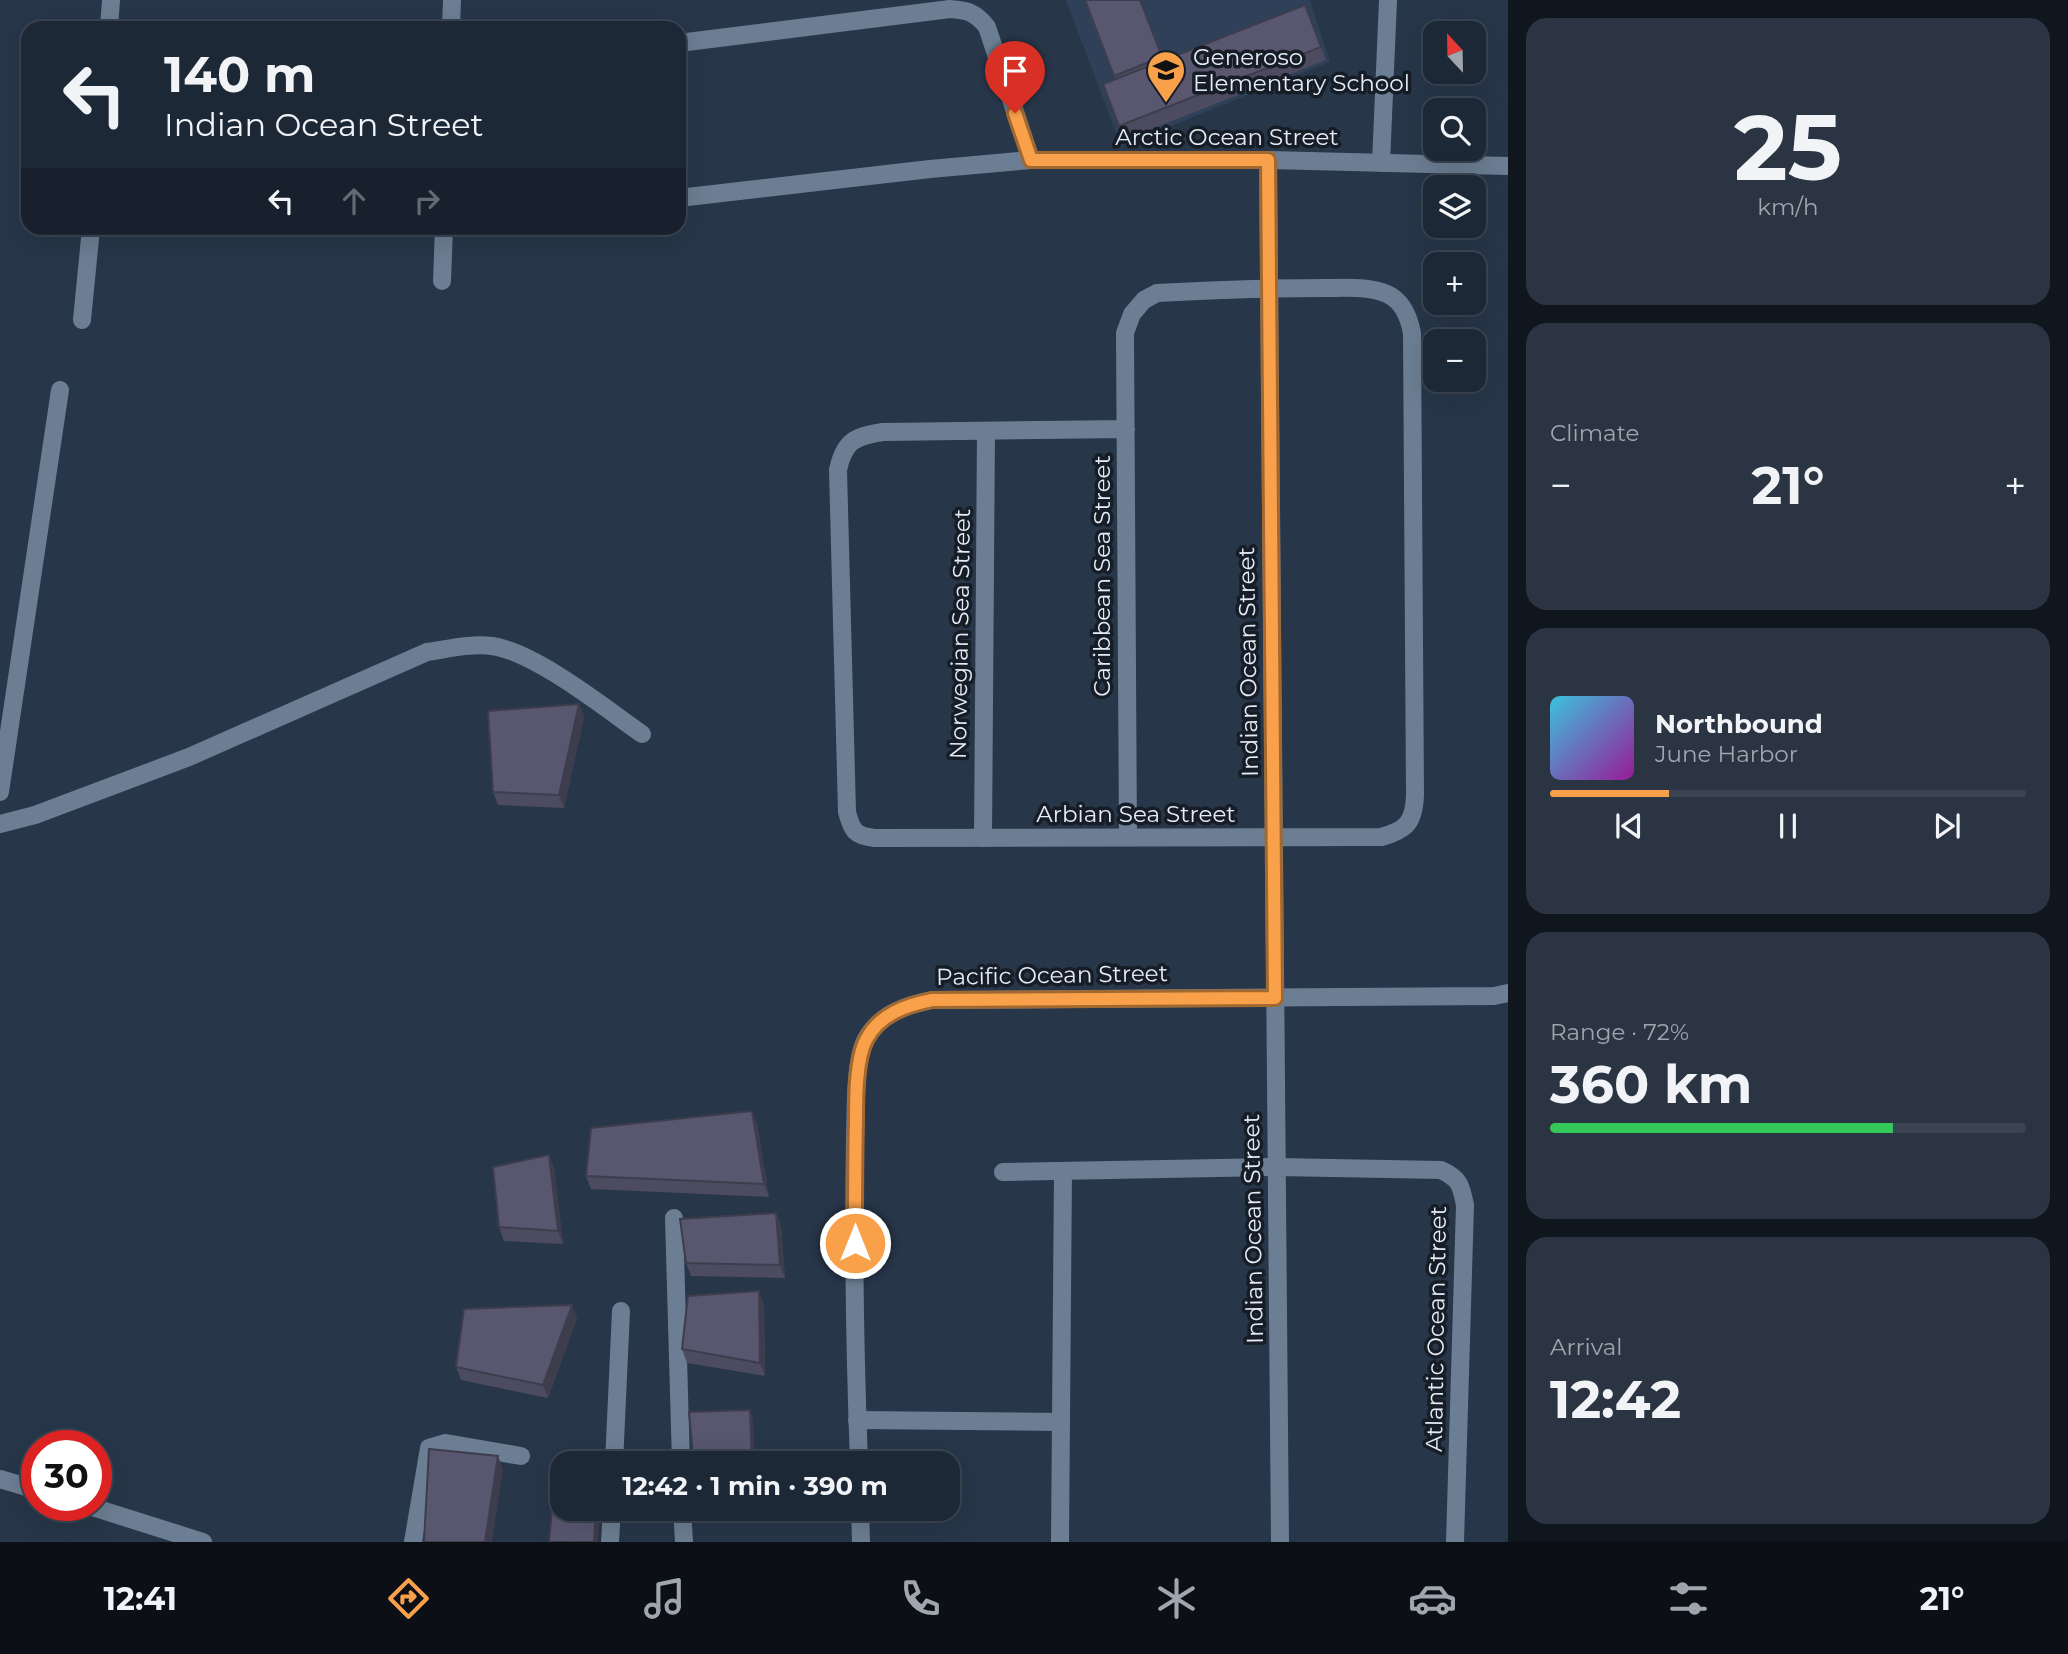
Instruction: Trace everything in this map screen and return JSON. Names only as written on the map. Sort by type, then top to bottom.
[{"type":"street","points":[[110,21],[111,0]]},
{"type":"street","points":[[451,21],[452,0]]},
{"type":"street","points":[[1381,163],[1388,0]]},
{"type":"street","points":[[686,42],[950,9],[968,10],[979,17],[987,27],[1031,160]]},
{"type":"street","name":"Arctic Ocean Street","points":[[686,197],[1031,160],[1268,160],[1508,166]]},
{"type":"street","name":"Indian Ocean Street","points":[[1268,160],[1280,1542]]},
{"type":"street","points":[[82,320],[90,235]]},
{"type":"street","points":[[442,281],[444,235]]},
{"type":"street","name":"Arbian Sea Street","points":[[1126,429],[883,432],[864,435],[849,443],[841,454],[838,470],[847,813],[855,832],[863,837],[874,838],[1381,837],[1408,825],[1414,810],[1413,347],[1409,316],[1390,295],[1371,289],[1269,288],[1157,293],[1144,300],[1132,314]]},
{"type":"street","name":"Caribbean Sea Street","points":[[1128,838],[1125,333],[1132,314]]},
{"type":"street","points":[[0,792],[60,390]]},
{"type":"street","name":"Norwegian Sea Street","points":[[982,838],[986,431]]},
{"type":"street","points":[[0,824],[35,816],[189,757],[427,652],[460,646],[491,646],[519,654],[549,671],[642,734]]},
{"type":"street","name":"Pacific Ocean Street","points":[[858,1451],[856,1096],[859,1067],[866,1040],[883,1019],[908,1005],[932,1000],[1494,996],[1508,993]]},
{"type":"street","name":"Atlantic Ocean Street","points":[[1003,1172],[1277,1167],[1441,1170],[1453,1176],[1461,1186],[1465,1205],[1455,1542]]},
{"type":"street","points":[[1060,1542],[1063,1171]]},
{"type":"street","points":[[674,1218],[681,1451]]},
{"type":"street","points":[[615,1451],[621,1311]]},
{"type":"street","points":[[857,1420],[1061,1422]]},
{"type":"street","points":[[413,1542],[429,1448],[446,1443],[521,1456]]},
{"type":"street","points":[[0,1479],[21,1485]]},
{"type":"street","points":[[112,1513],[203,1542]]},
{"type":"street","points":[[610,1542],[611,1521]]},
{"type":"street","points":[[683,1521],[684,1542]]},
{"type":"street","points":[[861,1521],[862,1542]]},
{"type":"shaded area","name":"Generoso Elementary School","points":[[1066,0],[1310,0],[1330,62],[1121,146]]},
{"type":"building","points":[[1085,0],[1140,0],[1162,57],[1114,76]]},
{"type":"building","points":[[1305,5],[1321,47],[1119,126],[1103,84]]},
{"type":"building","points":[[579,704],[559,795],[493,792],[488,711]]},
{"type":"building","points":[[752,1111],[764,1184],[586,1176],[591,1128]]},
{"type":"building","points":[[549,1155],[558,1231],[499,1227],[493,1167]]},
{"type":"building","points":[[776,1213],[780,1265],[686,1263],[680,1219]]},
{"type":"building","points":[[759,1291],[760,1363],[682,1349],[688,1296]]},
{"type":"building","points":[[572,1305],[543,1385],[456,1367],[464,1309]]},
{"type":"building","points":[[750,1410],[752,1451],[693,1451],[689,1412]]},
{"type":"building","points":[[429,1449],[498,1456],[485,1542],[424,1542]]},
{"type":"building","points":[[551,1521],[595,1521],[594,1542],[549,1542]]},
{"type":"place","name":"Generoso Elementary School","points":[[1166,104]]},
{"type":"route","points":[[855,1243],[856,1096],[859,1067],[866,1040],[883,1019],[908,1005],[932,1000],[1275,998],[1268,160],[1031,160],[1015,113]]}]
